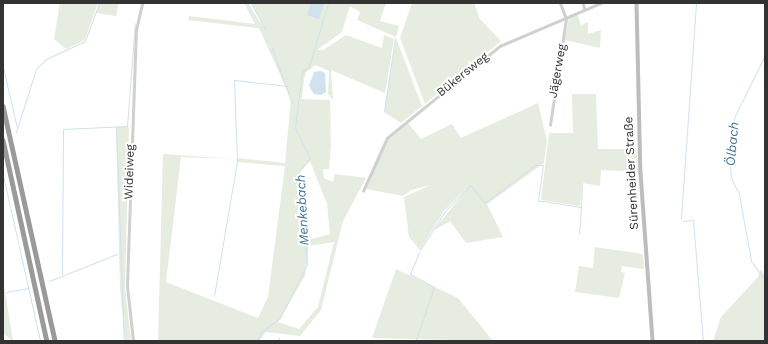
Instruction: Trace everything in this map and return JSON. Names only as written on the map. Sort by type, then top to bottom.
[{"type":"highway","points":[[3,106],[55,341]]},
{"type":"highway","points":[[3,140],[47,341]]},
{"type":"main road","name":"Sürenheider Straße","points":[[637,3],[642,187],[653,341]]},
{"type":"street","name":"Wideiweg","points":[[133,341],[127,286],[128,247],[136,30],[142,3]]},
{"type":"street","points":[[560,3],[566,17]]},
{"type":"street","points":[[583,3],[585,9]]},
{"type":"street","name":"Bükersweg","points":[[363,190],[390,135],[505,42],[601,3]]},
{"type":"street","name":"Jägerweg","points":[[550,125],[566,17]]},
{"type":"shaded area","points":[[60,3],[98,3],[85,40],[66,49],[54,39]]},
{"type":"shaded area","points":[[100,3],[119,3],[116,16],[96,13]]},
{"type":"shaded area","points":[[244,3],[248,3],[265,30],[252,3],[386,3],[380,21],[399,26],[396,37],[357,20],[360,12],[350,6],[342,32],[317,50],[323,50],[346,35],[382,48],[384,35],[394,39],[385,93],[331,70],[333,100],[328,94],[329,71],[316,65],[306,72],[304,79],[302,99],[330,100],[331,145],[329,169],[323,169],[324,178],[333,182],[335,174],[366,178],[343,221],[321,310],[300,336],[266,332],[259,341],[158,341],[163,154],[236,159],[181,157],[166,282],[258,318],[268,297],[285,166],[237,162],[237,158],[285,163],[291,99],[259,28],[188,20],[189,16],[255,24]],"holes":[[[310,161],[327,204],[330,234],[308,240],[300,172]],[[334,242],[318,307],[299,329],[278,322],[305,276],[309,246]]]},
{"type":"shaded area","points":[[412,3],[474,3],[480,19],[501,41],[425,104],[400,38]]},
{"type":"shaded area","points":[[577,14],[581,25],[588,22],[588,34],[601,30],[600,48],[565,40],[569,17]]},
{"type":"shaded area","points":[[396,38],[422,106],[401,123],[384,112]]},
{"type":"shaded area","points":[[572,94],[596,94],[598,149],[637,149],[638,172],[601,170],[600,186],[582,183],[580,206],[541,200],[549,133],[573,133]]},
{"type":"shaded area","points":[[538,103],[547,141],[544,163],[487,204],[503,237],[466,243],[450,221],[433,231],[469,186],[444,211],[420,250],[409,237],[404,197],[431,185],[411,190],[403,196],[366,189],[386,141],[408,123],[421,139],[452,124],[461,138]]},
{"type":"shaded area","points":[[116,127],[129,127],[125,288],[131,341],[125,341],[120,288]]},
{"type":"shaded area","points":[[595,247],[643,254],[644,269],[622,266],[621,272],[625,273],[619,298],[575,292],[579,266],[593,268]]},
{"type":"shaded area","points":[[396,269],[458,298],[493,341],[372,338]]},
{"type":"shaded area","points":[[761,269],[765,275],[765,341],[713,341],[721,317],[758,277]]},
{"type":"shaded area","points":[[3,279],[5,292],[13,341],[3,334]]},
{"type":"water","points":[[311,3],[324,3],[319,19],[307,15]]},
{"type":"water","points":[[321,71],[325,73],[326,92],[321,95],[314,94],[309,86],[314,72]]},
{"type":"waterway","points":[[16,132],[36,69],[46,59],[85,41],[99,3]]},
{"type":"waterway","points":[[251,3],[265,29]]},
{"type":"waterway","name":"Menkebach","points":[[257,341],[260,333],[280,318],[307,264],[299,171],[310,158],[295,127],[302,72],[309,66],[328,3]]},
{"type":"waterway","points":[[681,218],[696,3]]},
{"type":"waterway","points":[[62,274],[63,129],[127,126],[135,23]]},
{"type":"waterway","points":[[384,111],[395,38]]},
{"type":"waterway","points":[[272,48],[292,104]]},
{"type":"waterway","name":"Ölbach","points":[[765,55],[734,118],[730,165],[731,178],[739,194],[751,261],[765,280]]},
{"type":"waterway","points":[[3,67],[17,128]]},
{"type":"waterway","points":[[214,296],[237,161],[234,80],[288,86]]},
{"type":"waterway","points":[[116,126],[124,341]]},
{"type":"waterway","points":[[420,250],[445,211],[470,185],[485,203],[535,165],[543,165],[538,201],[543,201]]},
{"type":"waterway","points":[[3,175],[40,341]]},
{"type":"waterway","points":[[581,207],[582,183]]},
{"type":"waterway","points":[[543,201],[581,207],[579,234]]},
{"type":"waterway","points":[[683,221],[693,220],[703,341]]},
{"type":"waterway","points":[[419,252],[410,274],[434,287],[416,340],[422,341]]},
{"type":"waterway","points":[[49,281],[117,254]]},
{"type":"waterway","points":[[6,292],[29,288]]},
{"type":"waterway","points":[[278,341],[279,337]]}]
